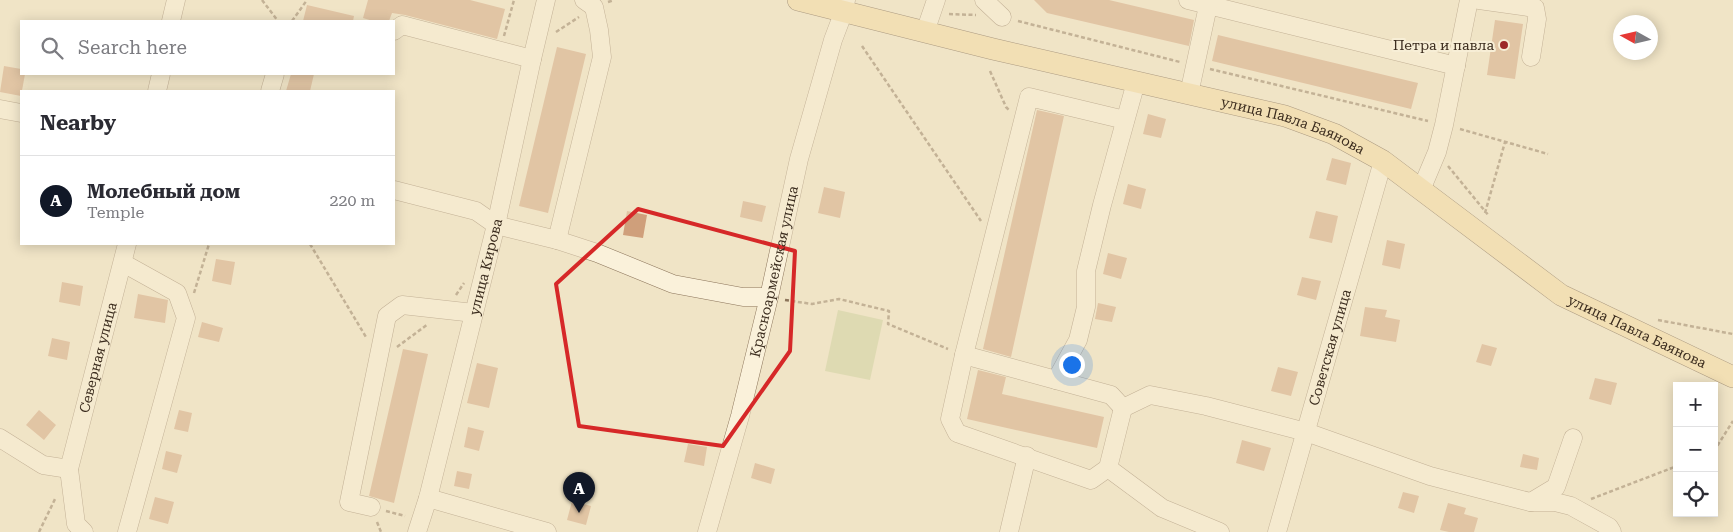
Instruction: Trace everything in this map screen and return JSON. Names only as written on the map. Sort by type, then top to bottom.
[{"type":"main road","name":"улица Павла Баянова","points":[[798,0],[845,6],[924,32],[1285,116],[1334,134],[1383,161],[1561,295],[1733,378]]},
{"type":"street","points":[[171,20],[176,0]]},
{"type":"street","name":"улица Кирова","points":[[419,526],[428,498],[496,225],[546,0]]},
{"type":"street","points":[[924,32],[936,0]]},
{"type":"street","points":[[984,0],[1002,17]]},
{"type":"street","points":[[1188,0],[1207,3],[1456,66]]},
{"type":"street","points":[[1420,190],[1437,152],[1444,125],[1469,0]]},
{"type":"street","points":[[1479,0],[1535,8],[1537,19],[1531,57]]},
{"type":"street","points":[[557,240],[602,57],[599,30],[589,3]]},
{"type":"street","points":[[1189,94],[1207,3]]},
{"type":"street","name":"Красноармейская улица","points":[[706,532],[740,416],[769,297],[799,159],[833,40],[845,6]]},
{"type":"street","points":[[395,30],[402,25],[500,49],[533,53]]},
{"type":"street","points":[[157,90],[161,75]]},
{"type":"street","points":[[270,90],[275,75]]},
{"type":"street","points":[[1056,380],[1078,340],[1086,307],[1086,271],[1136,82]]},
{"type":"street","points":[[1123,408],[1108,468],[1091,480],[956,433],[950,420],[964,355],[1028,97],[1125,120]]},
{"type":"street","points":[[0,109],[20,113]]},
{"type":"street","name":"Советская улица","points":[[1277,532],[1383,161]]},
{"type":"street","points":[[395,190],[476,211],[496,225],[557,240],[597,253],[673,284],[742,297],[769,297]]},
{"type":"street","name":"Северная улица","points":[[69,469],[124,263],[127,245]]},
{"type":"street","points":[[124,263],[177,292],[186,318],[128,532]]},
{"type":"street","points":[[371,507],[349,502],[387,316],[402,305],[474,314]]},
{"type":"street","points":[[964,355],[1111,395],[1123,408]]},
{"type":"street","points":[[1123,408],[1150,395],[1206,406],[1306,432],[1430,476],[1530,502],[1555,502],[1571,506],[1609,527],[1612,532]]},
{"type":"street","points":[[0,438],[43,465],[69,469],[76,524],[84,532]]},
{"type":"street","points":[[1530,502],[1556,487],[1573,438]]},
{"type":"street","points":[[1009,532],[1026,456]]},
{"type":"street","points":[[1108,468],[1162,508],[1220,532]]},
{"type":"street","points":[[428,498],[547,532]]},
{"type":"path","points":[[262,0],[277,20]]},
{"type":"path","points":[[293,20],[307,0]]},
{"type":"path","points":[[500,49],[514,0]]},
{"type":"path","points":[[533,53],[589,3],[614,0]]},
{"type":"path","points":[[862,46],[993,239]]},
{"type":"path","points":[[990,71],[1006,107],[1022,119]]},
{"type":"path","points":[[1444,125],[1548,154]]},
{"type":"path","points":[[1485,213],[1505,142]]},
{"type":"path","points":[[1437,152],[1491,218]]},
{"type":"path","points":[[186,318],[209,245]]},
{"type":"path","points":[[311,245],[379,358]]},
{"type":"path","points":[[769,297],[812,304],[839,300],[889,311],[888,324],[964,355]]},
{"type":"path","points":[[1655,319],[1733,334]]},
{"type":"path","points":[[1718,445],[1733,421]]},
{"type":"path","points":[[1571,506],[1615,492],[1673,468]]},
{"type":"path","points":[[39,532],[56,496]]},
{"type":"path","points":[[371,507],[419,526]]},
{"type":"highlighted area","points":[[638,209],[795,251],[790,351],[723,446],[579,426],[556,284]]},
{"type":"green space","points":[[838,310],[883,320],[870,380],[825,371]]},
{"type":"building","points":[[368,0],[470,0],[505,9],[497,39],[405,15],[392,13],[389,20],[363,18]]},
{"type":"building","points":[[1034,0],[1109,0],[1194,20],[1189,46],[1047,13]]},
{"type":"building","points":[[307,5],[354,16],[353,20],[303,20]]},
{"type":"building","points":[[1495,20],[1523,24],[1515,79],[1487,75]]},
{"type":"building","points":[[1218,35],[1418,83],[1411,109],[1212,61]]},
{"type":"building","points":[[557,47],[586,54],[548,213],[519,206]]},
{"type":"building","points":[[4,66],[20,69],[20,75],[25,75],[20,96],[0,92]]},
{"type":"building","points":[[291,75],[314,75],[310,90],[286,90]]},
{"type":"building","points":[[1037,110],[1064,116],[1011,357],[983,349]]},
{"type":"building","points":[[1148,114],[1166,119],[1161,138],[1143,134]]},
{"type":"building","points":[[1332,158],[1351,163],[1346,185],[1326,180]]},
{"type":"building","points":[[1128,184],[1146,189],[1141,209],[1123,204]]},
{"type":"building","points":[[824,187],[845,192],[840,218],[818,213]]},
{"type":"building","points":[[743,201],[766,206],[762,222],[740,217]]},
{"type":"building","points":[[627,211],[647,215],[643,238],[623,235]]},
{"type":"building","points":[[1316,211],[1338,216],[1332,243],[1309,238]]},
{"type":"building","points":[[1387,240],[1405,244],[1400,269],[1382,265]]},
{"type":"building","points":[[1108,253],[1127,258],[1121,279],[1103,274]]},
{"type":"building","points":[[216,259],[235,262],[231,285],[212,281]]},
{"type":"building","points":[[1302,277],[1321,281],[1316,300],[1297,295]]},
{"type":"building","points":[[62,282],[83,286],[80,306],[59,302]]},
{"type":"building","points":[[138,294],[168,300],[165,323],[134,318]]},
{"type":"building","points":[[1098,303],[1116,307],[1112,322],[1095,319]]},
{"type":"building","points":[[1365,307],[1387,310],[1385,317],[1400,320],[1396,342],[1360,336]]},
{"type":"building","points":[[202,322],[223,328],[219,342],[198,337]]},
{"type":"building","points":[[52,338],[70,342],[67,360],[48,356]]},
{"type":"building","points":[[1482,344],[1497,348],[1491,366],[1476,362]]},
{"type":"building","points":[[403,349],[428,354],[394,503],[369,496]]},
{"type":"building","points":[[477,363],[498,368],[489,408],[467,403]]},
{"type":"building","points":[[1278,367],[1298,372],[1291,396],[1271,391]]},
{"type":"building","points":[[978,370],[1006,377],[1002,394],[1104,417],[1097,448],[967,419]]},
{"type":"building","points":[[1595,378],[1617,383],[1611,405],[1589,399]]},
{"type":"building","points":[[39,410],[56,425],[44,440],[26,425]]},
{"type":"building","points":[[179,410],[192,413],[188,432],[174,429]]},
{"type":"building","points":[[468,427],[484,431],[479,451],[464,447]]},
{"type":"building","points":[[1242,440],[1271,448],[1264,471],[1236,463]]},
{"type":"building","points":[[688,444],[707,447],[704,466],[684,462]]},
{"type":"building","points":[[166,451],[182,455],[177,473],[162,469]]},
{"type":"building","points":[[1523,454],[1539,458],[1537,470],[1520,467]]},
{"type":"building","points":[[755,463],[775,469],[771,484],[751,478]]},
{"type":"building","points":[[457,471],[472,474],[469,489],[454,486]]},
{"type":"building","points":[[1403,492],[1419,496],[1414,513],[1398,508]]},
{"type":"building","points":[[155,497],[174,502],[168,524],[149,519]]},
{"type":"building","points":[[572,501],[591,506],[586,525],[567,520]]},
{"type":"building","points":[[1448,503],[1466,508],[1464,514],[1478,518],[1474,532],[1440,530]]},
{"type":"place","name":"Петра и павла","points":[[1504,45]]},
{"type":"place","name":"Молебный дом","points":[[579,513]]}]
